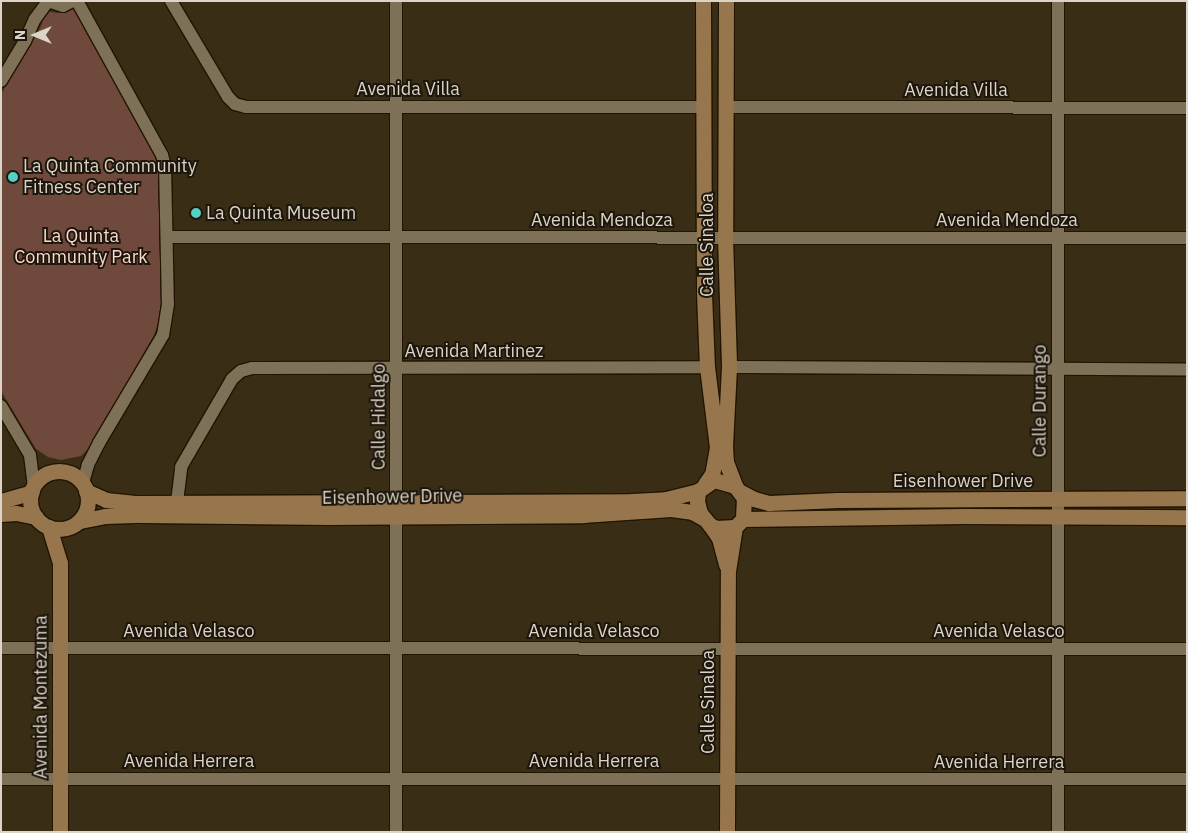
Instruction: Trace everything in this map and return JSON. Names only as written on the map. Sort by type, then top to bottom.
[{"type":"main road","name":"Calle Sinaloa","points":[[702,487],[712,474],[717,447],[707,367],[703,237],[703,1]]},
{"type":"main road","name":"Calle Sinaloa","points":[[726,1],[725,237],[729,367],[726,462],[738,489]]},
{"type":"main road","name":"Eisenhower Drive","points":[[1,501],[33,489],[39,480],[54,472],[70,474],[98,497],[120,503],[177,502],[618,514],[671,509],[692,512],[706,521]]},
{"type":"main road","points":[[714,480],[738,489],[745,505],[739,523],[722,529],[706,521],[698,507],[702,487],[714,480]]},
{"type":"main road","points":[[76,523],[88,507],[85,487]]},
{"type":"main road","name":"Eisenhower Drive","points":[[49,527],[65,529],[76,523],[134,515],[328,516],[397,507],[632,502],[666,499],[702,487]]},
{"type":"main road","points":[[33,489],[31,502],[36,518]]},
{"type":"main road","name":"Eisenhower Drive","points":[[738,489],[754,499],[769,503],[837,500],[1187,498]]},
{"type":"main road","points":[[1,514],[16,513],[36,518],[49,527]]},
{"type":"main road","name":"Eisenhower Drive","points":[[739,523],[1058,516],[1187,517]]},
{"type":"main road","name":"Calle Sinaloa","points":[[706,521],[719,538],[728,571]]},
{"type":"main road","name":"Avenida Montezuma","points":[[60,832],[60,563],[66,536],[76,523]]},
{"type":"main road","name":"Calle Sinaloa","points":[[727,832],[728,571],[739,523]]},
{"type":"main road","name":"Avenida Montezuma","points":[[49,527],[60,563]]},
{"type":"street","points":[[1,81],[25,42],[35,19],[48,1],[63,6],[75,1],[162,155],[165,166],[168,304],[163,334],[98,443],[88,465],[85,487]]},
{"type":"street","name":"Avenida Villa","points":[[171,1],[228,97],[235,104],[246,107],[703,107]]},
{"type":"street","name":"Calle Hidalgo","points":[[396,1],[396,832]]},
{"type":"street","name":"Calle Durango","points":[[1058,1],[1058,832]]},
{"type":"street","name":"Avenida Villa","points":[[725,107],[1187,108]]},
{"type":"street","name":"Avenida Mendoza","points":[[167,237],[1187,238]]},
{"type":"street","name":"Avenida Martinez","points":[[177,502],[181,467],[232,379],[241,371],[252,368],[707,367]]},
{"type":"street","points":[[729,367],[1187,369]]},
{"type":"street","points":[[1,406],[30,456],[33,489]]},
{"type":"street","name":"Avenida Velasco","points":[[1,648],[1187,649]]},
{"type":"street","name":"Avenida Herrera","points":[[1,779],[1187,779]]},
{"type":"green space","name":"La Quinta Community Park","points":[[74,9],[159,162],[162,311],[154,335],[90,447],[81,456],[61,460],[48,457],[36,449],[1,391],[1,94],[41,26],[46,11],[57,13]]},
{"type":"place","name":"La Quinta Community Fitness Center","points":[[13,177]]},
{"type":"place","name":"La Quinta Museum","points":[[196,213]]}]
